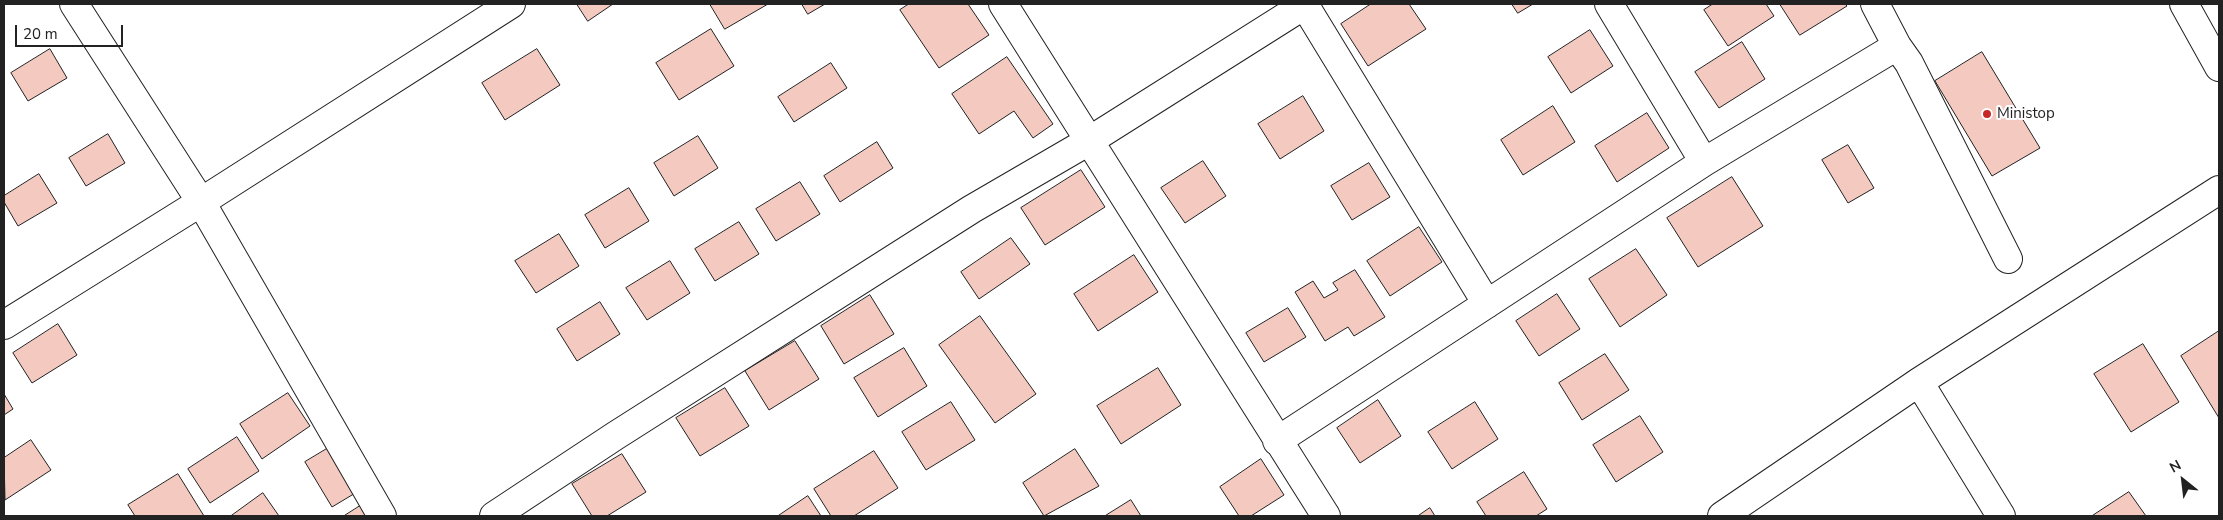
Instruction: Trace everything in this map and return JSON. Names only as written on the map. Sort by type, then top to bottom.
[{"type":"street","points":[[74,4],[201,202],[382,516]]},
{"type":"street","points":[[4,325],[511,4]]},
{"type":"street","points":[[1003,4],[1326,516]]},
{"type":"street","points":[[494,516],[972,209],[1089,140],[1305,4],[1487,304]]},
{"type":"street","points":[[1610,4],[1704,162]]},
{"type":"street","points":[[1875,4],[1896,46],[1908,62],[2008,258]]},
{"type":"street","points":[[2184,4],[2219,67]]},
{"type":"street","points":[[1277,440],[1704,162],[1896,46]]},
{"type":"street","points":[[1722,516],[1919,382],[2219,190]]},
{"type":"street","points":[[1919,382],[2001,516]]},
{"type":"building","points":[[577,4],[613,4],[588,21]]},
{"type":"building","points":[[710,4],[768,4],[725,29]]},
{"type":"building","points":[[802,4],[825,4],[808,14]]},
{"type":"building","points":[[909,4],[968,4],[989,35],[939,68],[900,10]]},
{"type":"building","points":[[1371,4],[1409,4],[1426,29],[1368,66],[1341,24]]},
{"type":"building","points":[[1512,4],[1533,4],[1518,13]]},
{"type":"building","points":[[1713,4],[1766,4],[1774,16],[1728,46],[1704,10]]},
{"type":"building","points":[[1780,4],[1845,4],[1847,6],[1800,35]]},
{"type":"building","points":[[711,29],[734,66],[679,100],[656,63]]},
{"type":"building","points":[[1590,30],[1613,66],[1571,93],[1548,57]]},
{"type":"building","points":[[1742,42],[1765,79],[1719,108],[1695,72]]},
{"type":"building","points":[[50,49],[67,78],[28,101],[11,73]]},
{"type":"building","points":[[537,49],[560,85],[505,120],[482,83]]},
{"type":"building","name":"Ministop","points":[[1982,52],[2040,148],[1992,176],[1935,81]]},
{"type":"building","points":[[1007,57],[1053,124],[1033,138],[1014,111],[979,134],[952,94]]},
{"type":"building","points":[[831,63],[847,88],[794,122],[778,97]]},
{"type":"building","points":[[1303,96],[1324,131],[1280,159],[1258,124]]},
{"type":"building","points":[[1553,106],[1575,142],[1523,175],[1501,140]]},
{"type":"building","points":[[1647,113],[1669,148],[1617,182],[1595,146]]},
{"type":"building","points":[[108,134],[125,163],[86,186],[69,158]]},
{"type":"building","points":[[698,136],[718,168],[674,196],[654,163]]},
{"type":"building","points":[[877,142],[893,168],[840,202],[824,176]]},
{"type":"building","points":[[1848,145],[1874,188],[1848,203],[1822,160]]},
{"type":"building","points":[[1203,161],[1226,196],[1185,223],[1161,188]]},
{"type":"building","points":[[1369,163],[1390,197],[1352,220],[1331,186]]},
{"type":"building","points":[[1081,170],[1105,207],[1045,245],[1021,208]]},
{"type":"building","points":[[39,174],[57,203],[18,226],[4,202],[4,196]]},
{"type":"building","points":[[1732,177],[1763,226],[1698,267],[1667,218]]},
{"type":"building","points":[[800,182],[820,214],[776,241],[756,209]]},
{"type":"building","points":[[629,188],[649,221],[605,248],[585,215]]},
{"type":"building","points":[[739,222],[759,254],[715,281],[695,249]]},
{"type":"building","points":[[1419,227],[1442,262],[1390,296],[1367,261]]},
{"type":"building","points":[[559,234],[579,266],[536,293],[515,261]]},
{"type":"building","points":[[1011,238],[1030,264],[979,299],[961,272]]},
{"type":"building","points":[[1636,249],[1667,295],[1620,327],[1589,279]]},
{"type":"building","points":[[1134,255],[1158,292],[1098,331],[1074,294]]},
{"type":"building","points":[[670,261],[690,293],[647,320],[626,288]]},
{"type":"building","points":[[1355,270],[1385,317],[1354,336],[1348,327],[1325,341],[1295,292],[1313,281],[1324,298],[1338,290],[1333,283]]},
{"type":"building","points":[[1557,294],[1580,329],[1539,356],[1516,321]]},
{"type":"building","points":[[870,295],[894,334],[844,364],[821,326]]},
{"type":"building","points":[[600,302],[620,334],[577,361],[557,329]]},
{"type":"building","points":[[1288,308],[1306,337],[1264,362],[1246,333]]},
{"type":"building","points":[[980,316],[1036,394],[995,423],[939,345]]},
{"type":"building","points":[[58,324],[77,355],[32,383],[13,353]]},
{"type":"building","points":[[2219,331],[2219,418],[2181,356]]},
{"type":"building","points":[[795,341],[819,379],[769,410],[745,371]]},
{"type":"building","points":[[2143,344],[2179,402],[2131,432],[2094,374]]},
{"type":"building","points":[[904,348],[927,386],[878,417],[854,378]]},
{"type":"building","points":[[1605,354],[1629,390],[1582,420],[1559,383]]},
{"type":"building","points":[[1158,368],[1181,405],[1121,444],[1097,406]]},
{"type":"building","points":[[725,388],[749,426],[700,456],[676,418]]},
{"type":"building","points":[[288,393],[310,426],[262,459],[240,424]]},
{"type":"building","points":[[4,394],[13,409],[4,415]]},
{"type":"building","points":[[1378,400],[1401,436],[1360,463],[1337,428]]},
{"type":"building","points":[[951,402],[975,440],[926,470],[902,432]]},
{"type":"building","points":[[1475,402],[1498,439],[1452,469],[1428,432]]},
{"type":"building","points":[[1640,416],[1663,452],[1616,482],[1593,445]]},
{"type":"building","points":[[237,437],[259,471],[210,503],[188,469]]},
{"type":"building","points":[[31,440],[51,470],[5,500],[4,458]]},
{"type":"building","points":[[330,447],[357,492],[332,507],[305,462]]},
{"type":"building","points":[[1075,449],[1099,486],[1044,516],[1023,483]]},
{"type":"building","points":[[874,451],[898,488],[854,516],[831,516],[814,489]]},
{"type":"building","points":[[622,454],[646,492],[607,516],[592,516],[572,484]]},
{"type":"building","points":[[1261,459],[1284,495],[1251,516],[1239,516],[1220,487]]},
{"type":"building","points":[[1524,472],[1547,509],[1536,516],[1486,516],[1477,502]]},
{"type":"building","points":[[178,474],[204,516],[135,516],[128,505]]},
{"type":"building","points":[[2129,492],[2146,516],[2092,516]]},
{"type":"building","points":[[263,493],[279,516],[231,516]]},
{"type":"building","points":[[808,496],[821,516],[778,516]]},
{"type":"building","points":[[1131,500],[1141,516],[1105,516]]},
{"type":"building","points":[[360,506],[366,516],[344,516]]},
{"type":"building","points":[[1430,508],[1435,516],[1418,516]]},
{"type":"place","name":"Ministop","points":[[1987,114]]}]
